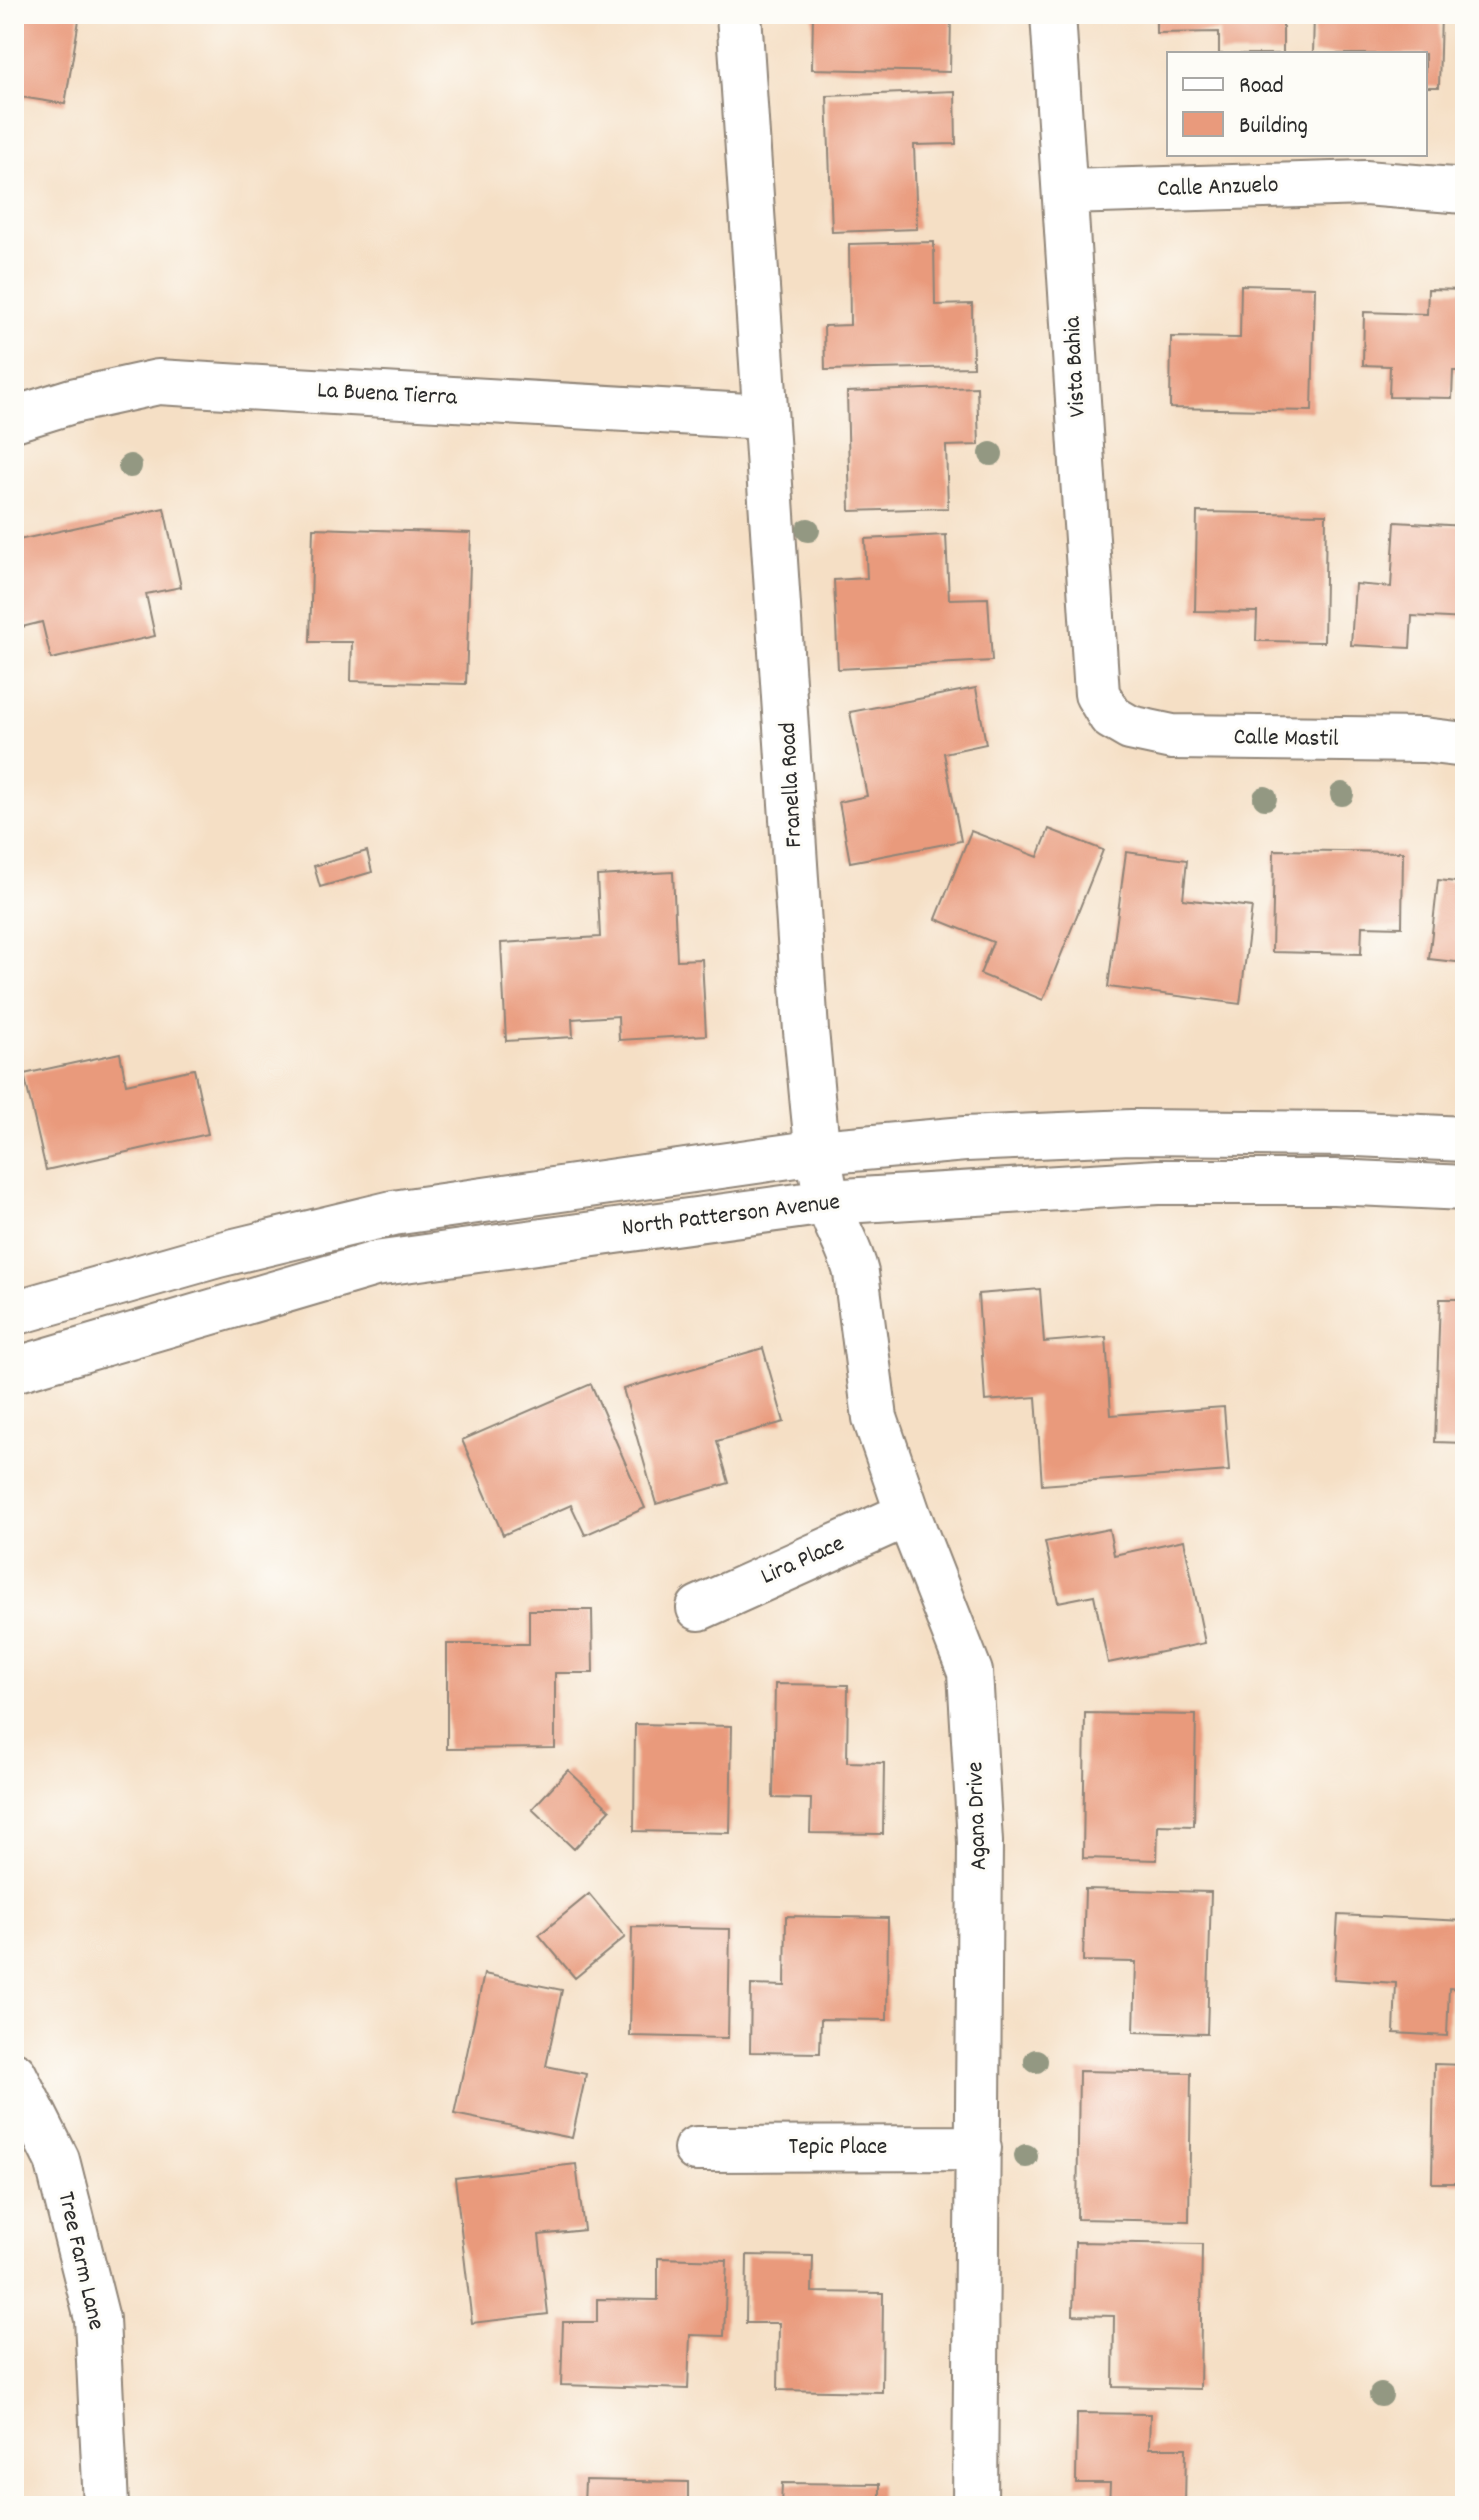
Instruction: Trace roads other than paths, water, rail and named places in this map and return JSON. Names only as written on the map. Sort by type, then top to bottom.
[{"type":"street","points":[[739,14],[765,417]]},
{"type":"street","name":"Vista Bahia","points":[[1053,14],[1067,192],[1092,661],[1097,694],[1111,717]]},
{"type":"street","name":"Calle Anzuelo","points":[[1067,192],[1365,183],[1465,191]]},
{"type":"street","name":"La Buena Tierra","points":[[14,419],[72,401],[158,382],[765,417]]},
{"type":"street","name":"Franella Road","points":[[765,417],[790,743],[806,1031],[818,1152]]},
{"type":"street","name":"Calle Mastil","points":[[1111,717],[1130,728],[1172,737],[1423,740],[1465,745]]},
{"type":"street","name":"North Patterson Avenue","points":[[14,1313],[218,1255],[393,1213],[818,1152],[965,1139],[1131,1132],[1357,1134],[1465,1139]]},
{"type":"street","name":"Agana Drive","points":[[818,1152],[827,1202],[851,1251],[875,1418],[908,1514],[970,1672],[980,1842],[975,2506]]},
{"type":"street","name":"North Patterson Avenue","points":[[14,1370],[375,1264],[827,1202],[1158,1182],[1334,1182],[1465,1188]]},
{"type":"street","name":"Lira Place","points":[[699,1608],[908,1514]]},
{"type":"street","name":"Tree Farm Lane","points":[[14,2074],[57,2160],[97,2319],[106,2506]]},
{"type":"street","name":"Tepic Place","points":[[696,2149],[979,2148]]}]
